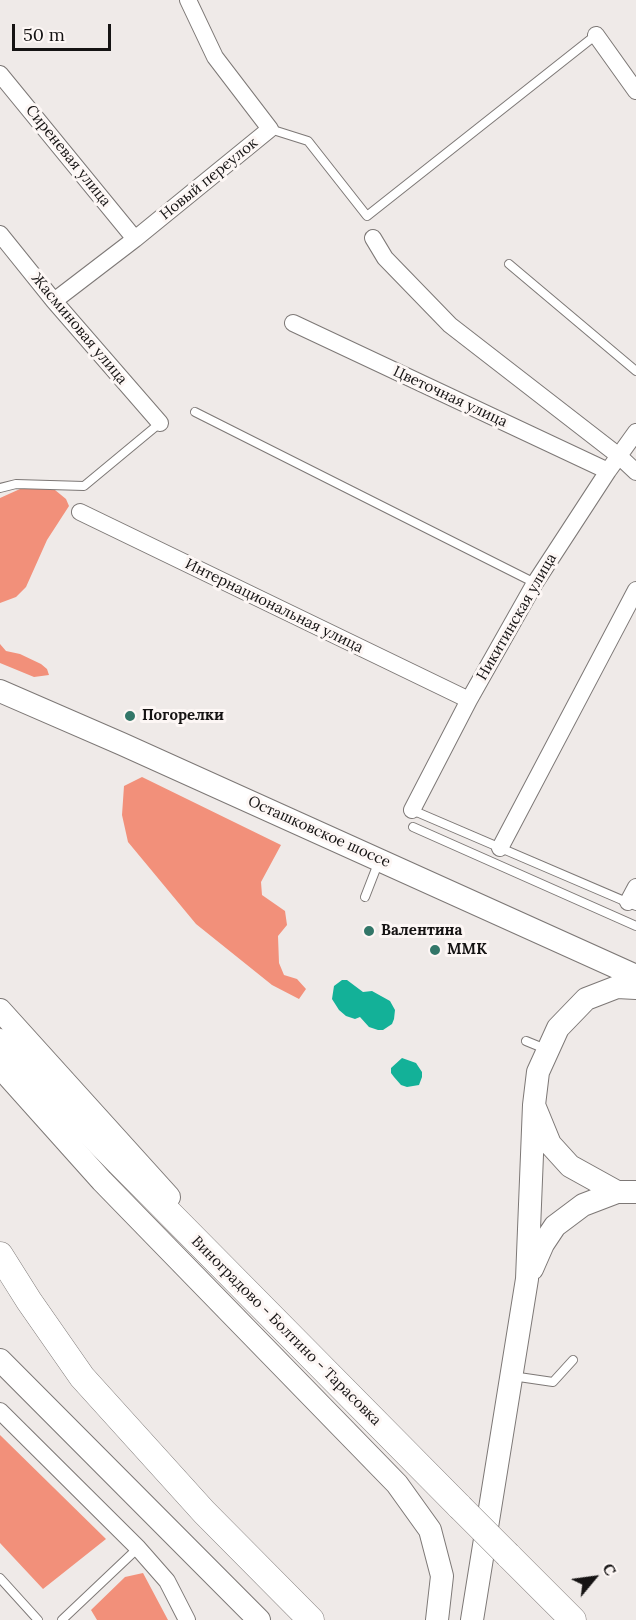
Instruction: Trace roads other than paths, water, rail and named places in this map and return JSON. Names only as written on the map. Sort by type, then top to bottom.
[{"type":"main road","name":"Осташковское шоссе","points":[[0,691],[636,976]]},
{"type":"main road","points":[[472,1620],[527,1279],[534,1105],[538,1072],[558,1028],[586,999],[617,987],[636,988]]},
{"type":"main road","points":[[0,1010],[402,1449]]},
{"type":"main road","name":"Виноградово - Болтино - Тарасовка","points":[[0,1042],[573,1620]]},
{"type":"main road","points":[[0,1067],[102,1181],[397,1484],[430,1530],[442,1576],[437,1620]]},
{"type":"main road","points":[[534,1105],[550,1144],[570,1166],[626,1192]]},
{"type":"main road","points":[[527,1279],[543,1244],[555,1226],[583,1205],[626,1192]]},
{"type":"main road","points":[[0,1255],[82,1377]]},
{"type":"main road","points":[[0,1274],[82,1377],[204,1512],[311,1620]]},
{"type":"main road","points":[[0,1360],[259,1620]]},
{"type":"street","name":"Новый переулок","points":[[54,301],[135,239],[270,129],[215,57],[188,0]]},
{"type":"street","points":[[596,35],[636,91]]},
{"type":"street","name":"Сиреневая улица","points":[[0,74],[135,239]]},
{"type":"street","name":"Жасминовая улица","points":[[0,234],[54,301],[160,423]]},
{"type":"street","points":[[373,238],[385,258],[450,325],[619,456],[636,472]]},
{"type":"street","name":"Цветочная улица","points":[[293,323],[608,471]]},
{"type":"street","name":"Никитинская улица","points":[[412,819],[469,700],[535,582],[636,432]]},
{"type":"street","name":"Интернациональная улица","points":[[80,512],[469,700]]},
{"type":"street","points":[[500,848],[636,590]]},
{"type":"street","points":[[632,904],[636,887]]},
{"type":"street","points":[[0,1411],[138,1548],[167,1581],[187,1620]]},
{"type":"lane","points":[[270,129],[308,141],[367,216],[596,35]]},
{"type":"lane","points":[[509,264],[636,371]]},
{"type":"lane","points":[[195,412],[535,582]]},
{"type":"lane","points":[[0,488],[16,484],[84,486],[160,423]]},
{"type":"lane","points":[[412,819],[500,848],[632,904]]},
{"type":"lane","points":[[412,819],[636,926]]},
{"type":"lane","points":[[365,897],[379,859]]},
{"type":"lane","points":[[526,1041],[548,1050]]},
{"type":"lane","points":[[512,1376],[553,1382],[573,1360]]},
{"type":"lane","points":[[62,1620],[138,1548]]},
{"type":"lane","points":[[0,1578],[38,1620]]},
{"type":"place","name":"Погорелки","points":[[130,716]]},
{"type":"place","name":"Валентина","points":[[369,931]]},
{"type":"place","name":"ММК","points":[[435,950]]}]
